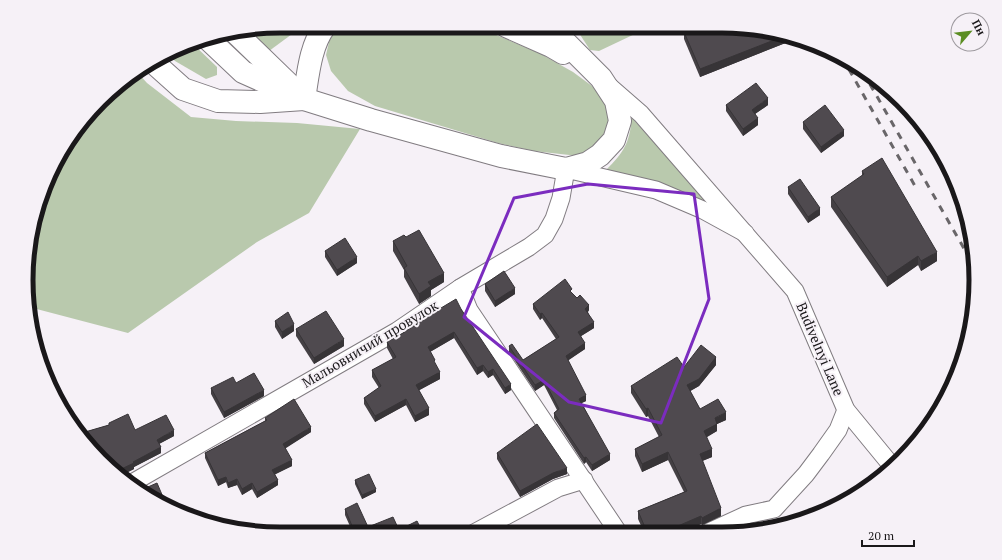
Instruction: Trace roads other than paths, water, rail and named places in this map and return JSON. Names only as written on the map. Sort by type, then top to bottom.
[{"type":"street","points":[[304,99],[311,57],[321,33]]},
{"type":"street","points":[[522,33],[551,46],[601,78]]},
{"type":"street","points":[[553,33],[565,42],[601,78],[616,101],[620,121],[614,140],[600,155],[588,163],[566,169]]},
{"type":"street","points":[[240,37],[304,99]]},
{"type":"street","points":[[212,42],[243,72],[304,99],[371,120],[501,156],[566,169],[656,190],[702,210],[745,233]]},
{"type":"street","points":[[157,66],[183,89],[218,101],[260,102],[304,99]]},
{"type":"street","name":"Budivelnyi Lane","points":[[601,78],[641,114],[795,291],[846,410],[889,462]]},
{"type":"street","name":"Мальовничий провулок","points":[[136,480],[397,331],[460,288],[529,247],[545,235],[554,219],[561,198],[566,169]]},
{"type":"street","points":[[460,288],[469,310],[615,527]]},
{"type":"street","points":[[720,527],[746,515],[774,509],[806,474],[821,454],[838,430],[846,410]]},
{"type":"street","points":[[485,527],[558,488],[584,480]]},
{"type":"railway","points":[[848,67],[915,186]]},
{"type":"railway","points":[[868,82],[967,254]]}]
